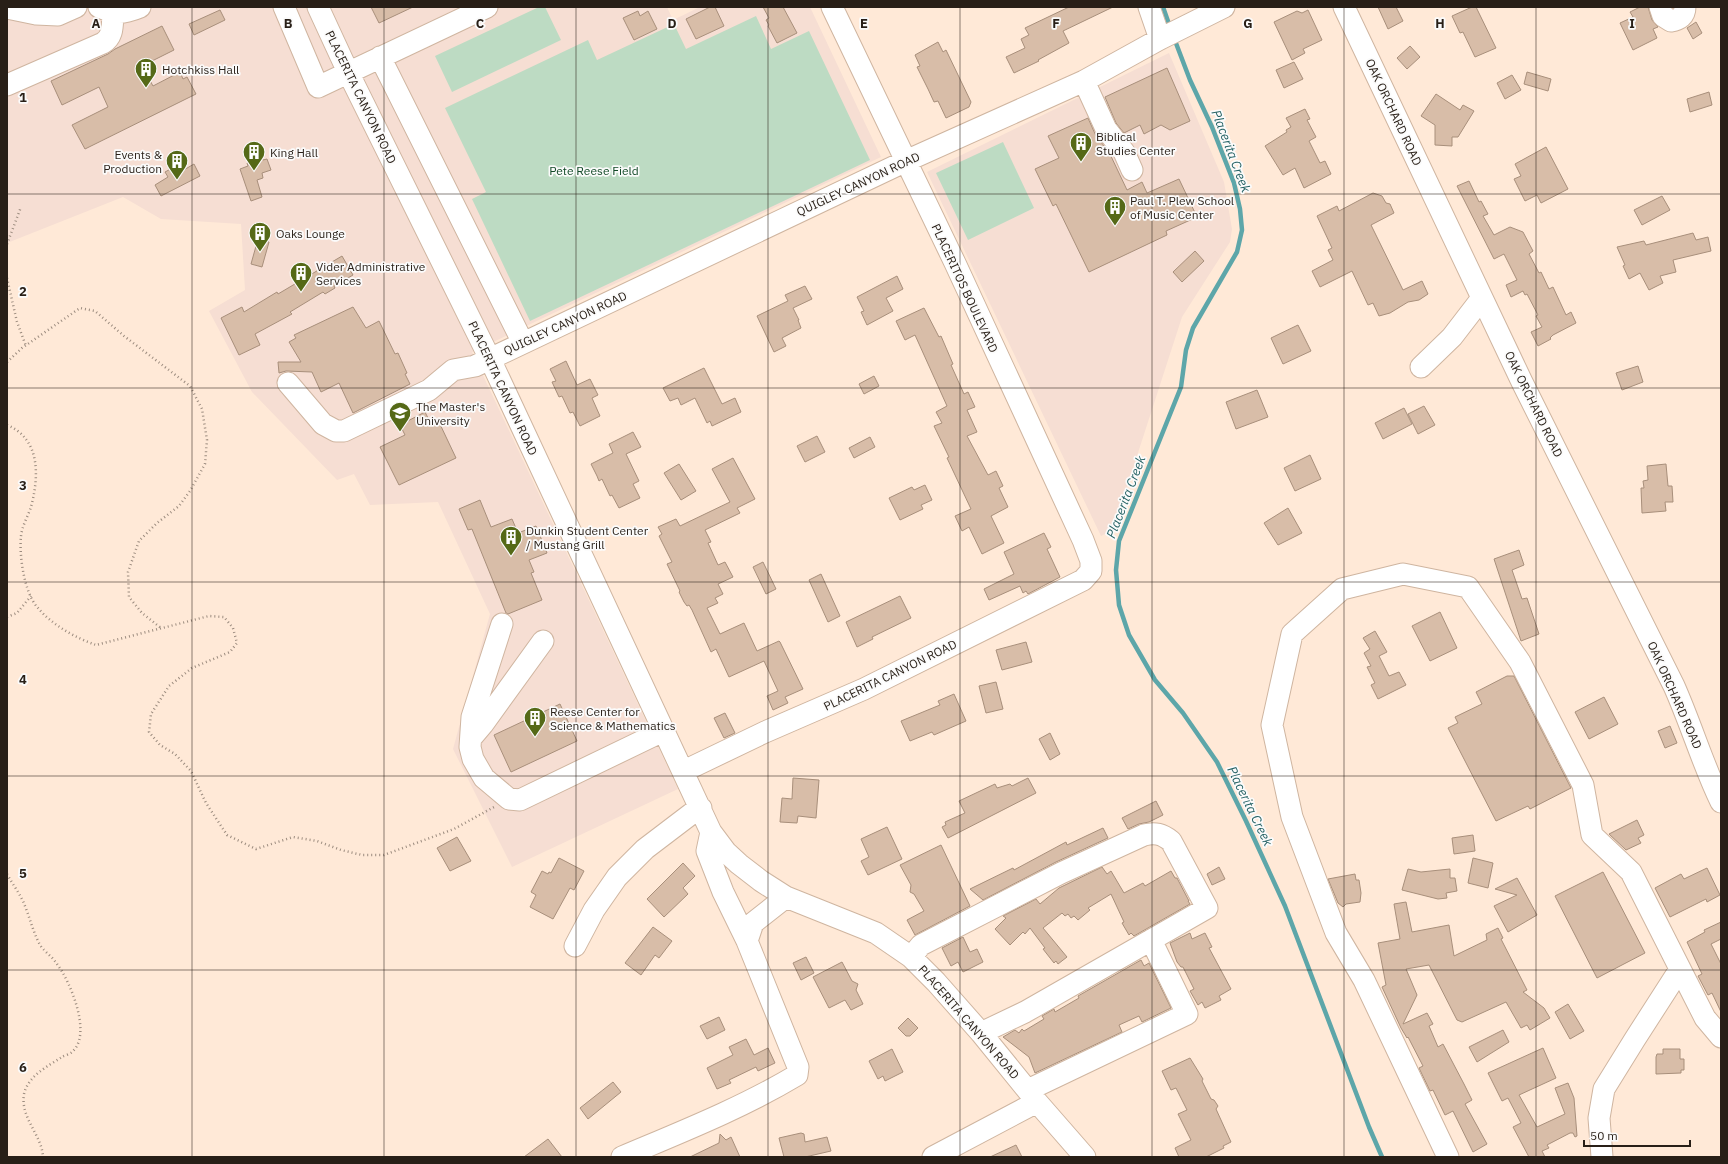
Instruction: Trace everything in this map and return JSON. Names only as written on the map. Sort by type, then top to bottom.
[{"type":"street","points":[[7,8],[36,14],[58,14],[76,7]]},
{"type":"street","points":[[7,85],[109,40],[111,34],[106,10],[128,12],[140,7]]},
{"type":"street","points":[[284,7],[318,87],[487,7]]},
{"type":"street","name":"PLACERITA CANYON ROAD","points":[[318,7],[348,72],[490,359],[663,731],[684,771],[711,832],[726,852],[739,864],[761,881],[786,897],[876,933],[911,957],[932,978],[981,1033],[1032,1096],[1085,1157]]},
{"type":"street","name":"PLACERITOS BOULEVARD","points":[[832,7],[906,161],[1083,540],[1091,561],[1091,571]]},
{"type":"street","points":[[1149,7],[1160,39]]},
{"type":"street","name":"QUIGLEY CANYON ROAD","points":[[288,383],[323,424],[336,431],[344,431],[429,390],[453,370],[475,366],[906,161],[1084,81],[1160,39],[1224,7]]},
{"type":"street","name":"OAK ORCHARD ROAD","points":[[1344,7],[1529,396],[1674,686],[1712,783],[1721,802]]},
{"type":"street","points":[[1660,7],[1663,16],[1671,21],[1680,18],[1684,14],[1685,7]]},
{"type":"street","points":[[380,57],[523,343]]},
{"type":"street","points":[[1084,81],[1106,129],[1124,152],[1132,170]]},
{"type":"street","points":[[1421,367],[1436,355],[1452,337],[1482,298]]},
{"type":"street","name":"PLACERITA CANYON ROAD","points":[[684,771],[864,689],[1083,580],[1091,571]]},
{"type":"street","points":[[1448,1157],[1364,980],[1336,933],[1292,817],[1272,725],[1292,634],[1342,589],[1403,574],[1468,587],[1520,662],[1583,785],[1592,835],[1632,872],[1705,1018],[1721,1037]]},
{"type":"street","points":[[502,624],[472,717],[472,737],[470,748],[473,759],[484,778],[509,799],[520,800],[663,731]]},
{"type":"street","points":[[472,737],[543,641]]},
{"type":"street","points":[[575,946],[594,910],[617,878],[645,849],[701,808]]},
{"type":"street","points":[[622,1157],[663,1141],[776,1088],[797,1075],[798,1067],[747,941],[723,892],[707,851],[711,832]]},
{"type":"street","points":[[911,957],[921,945],[1061,873],[1151,833],[1165,836],[1171,841],[1207,908],[1025,1012],[981,1033]]},
{"type":"street","points":[[747,941],[753,923],[786,897]]},
{"type":"street","points":[[933,1157],[1032,1096],[1187,1014],[1152,940]]},
{"type":"street","points":[[1602,1157],[1599,1118],[1604,1089],[1680,969]]},
{"type":"path","points":[[7,244],[21,207]]},
{"type":"path","points":[[7,278],[17,322],[26,346]]},
{"type":"path","points":[[7,362],[26,346],[80,308],[95,312],[190,386],[202,409],[207,440],[205,464],[190,491],[179,506],[157,523],[139,541],[128,572],[129,597],[142,613],[161,628]]},
{"type":"path","points":[[7,425],[25,438],[35,456],[36,474],[31,506],[21,534],[21,553],[27,588],[37,608],[61,627],[80,639],[96,645],[209,616],[224,617],[233,628],[237,643],[230,652],[192,668],[169,686],[151,714],[149,732],[160,745],[175,754],[191,771],[206,803],[227,835],[256,849],[292,837],[317,841],[341,850],[362,855],[384,855],[454,829],[509,799]]},
{"type":"path","points":[[7,617],[17,613],[31,596]]},
{"type":"path","points":[[7,874],[25,906],[33,931],[40,946],[57,963],[70,985],[79,1018],[80,1040],[73,1052],[64,1055],[43,1069],[30,1081],[24,1094],[24,1110],[42,1148],[42,1157]]},
{"type":"shaded area","name":"The Master's University","points":[[7,7],[667,7],[673,20],[700,7],[810,7],[881,157],[472,352],[678,789],[512,867],[453,749],[490,614],[438,502],[370,505],[354,474],[337,480],[252,392],[209,311],[245,290],[241,224],[161,219],[123,197],[7,243]]},
{"type":"shaded area","points":[[1169,53],[1224,182],[1232,229],[1230,242],[1182,317],[1113,530],[1101,536],[927,172]]},
{"type":"green space","points":[[539,7],[545,7],[561,40],[452,92],[435,56]]},
{"type":"green space","name":"Pete Reese Field","points":[[756,16],[771,49],[809,31],[870,160],[530,321],[472,199],[486,192],[445,108],[588,40],[597,60],[674,24],[686,49]]},
{"type":"green space","points":[[1003,142],[1034,208],[968,240],[936,173]]},
{"type":"building","points":[[371,7],[413,7],[379,23]]},
{"type":"building","points":[[710,7],[715,7],[724,26],[696,39],[686,19]]},
{"type":"building","points":[[763,7],[783,7],[797,33],[777,43],[768,26],[769,25],[766,20],[769,18]]},
{"type":"building","points":[[1069,7],[1113,7],[1063,31],[1069,43],[1038,60],[1039,61],[1014,73],[1006,57],[1025,48],[1021,39],[1029,35],[1025,28]]},
{"type":"building","points":[[1378,7],[1396,7],[1403,21],[1388,29]]},
{"type":"building","points":[[1472,7],[1476,7],[1496,48],[1475,57],[1463,32],[1460,33],[1452,16]]},
{"type":"building","points":[[1640,7],[1648,7],[1652,20],[1658,27],[1653,29],[1657,38],[1633,50],[1620,23],[1633,17],[1630,12]]},
{"type":"building","points":[[220,10],[225,20],[194,35],[189,24]]},
{"type":"building","points":[[1308,10],[1322,40],[1303,49],[1305,53],[1292,60],[1274,22],[1297,11],[1302,13]]},
{"type":"building","points":[[638,11],[640,16],[648,11],[657,29],[634,40],[623,18]]},
{"type":"building","points":[[1696,22],[1702,33],[1693,39],[1687,28]]},
{"type":"building","name":"Hotchkiss Hall","points":[[162,26],[174,50],[142,66],[153,86],[180,72],[183,79],[187,77],[196,94],[85,149],[72,125],[108,107],[99,87],[62,105],[51,81]]},
{"type":"building","points":[[938,42],[943,52],[946,50],[971,102],[969,107],[946,118],[938,101],[934,102],[917,67],[920,66],[915,55]]},
{"type":"building","points":[[1410,46],[1420,57],[1407,69],[1397,58]]},
{"type":"building","points":[[1294,62],[1303,79],[1284,88],[1276,70]]},
{"type":"building","points":[[1167,68],[1190,121],[1170,130],[1161,125],[1144,134],[1140,125],[1124,133],[1116,123],[1105,97]]},
{"type":"building","points":[[1527,72],[1551,79],[1548,91],[1524,84]]},
{"type":"building","points":[[1512,75],[1521,90],[1505,99],[1497,83]]},
{"type":"building","points":[[1709,92],[1712,105],[1690,112],[1687,99]]},
{"type":"building","points":[[1436,94],[1460,110],[1463,105],[1474,111],[1458,137],[1452,137],[1452,146],[1435,145],[1435,125],[1421,116]]},
{"type":"building","points":[[1305,109],[1310,119],[1307,120],[1316,137],[1309,141],[1320,163],[1325,161],[1331,174],[1304,188],[1295,168],[1283,175],[1265,146],[1287,132],[1286,130],[1291,127],[1286,118]]},
{"type":"building","points":[[1088,118],[1096,136],[1109,152],[1127,190],[1142,182],[1147,193],[1179,179],[1197,217],[1166,231],[1167,235],[1089,272],[1056,204],[1053,206],[1035,169],[1059,158],[1048,136]]},
{"type":"building","name":"King Hall","points":[[258,145],[263,160],[267,159],[271,170],[262,173],[263,178],[257,180],[262,197],[251,201],[240,169],[248,166],[247,163],[252,161],[247,148]]},
{"type":"building","points":[[1546,147],[1568,189],[1541,203],[1537,195],[1525,201],[1514,179],[1521,176],[1515,164]]},
{"type":"building","name":"Events & Production","points":[[194,164],[200,176],[161,196],[155,185],[168,177],[165,172],[178,165],[182,171]]},
{"type":"building","points":[[1469,181],[1479,202],[1481,201],[1488,214],[1483,216],[1494,235],[1510,227],[1523,232],[1533,251],[1529,254],[1539,273],[1541,272],[1549,289],[1553,287],[1566,315],[1571,312],[1576,323],[1553,335],[1550,338],[1551,339],[1538,346],[1531,332],[1542,327],[1536,316],[1538,315],[1527,294],[1525,295],[1523,291],[1511,297],[1506,285],[1517,280],[1504,254],[1494,259],[1457,186]]},
{"type":"building","points":[[1373,193],[1382,196],[1386,203],[1390,204],[1394,213],[1371,225],[1403,290],[1422,281],[1428,294],[1419,300],[1408,302],[1390,313],[1379,316],[1373,303],[1368,305],[1352,271],[1320,287],[1312,271],[1333,260],[1328,250],[1332,248],[1317,216],[1337,206],[1339,211]]},
{"type":"building","points":[[1662,196],[1670,210],[1642,225],[1634,210]]},
{"type":"building","points":[[1693,233],[1696,240],[1708,237],[1711,251],[1673,260],[1676,272],[1660,276],[1663,283],[1649,290],[1640,273],[1629,279],[1617,247],[1644,241],[1646,245]]},
{"type":"building","name":"Oaks Lounge","points":[[258,239],[269,242],[262,267],[251,264]]},
{"type":"building","points":[[1195,251],[1204,261],[1182,282],[1173,272]]},
{"type":"building","name":"Vider Administrative Services","points":[[342,256],[353,275],[334,286],[335,288],[325,294],[323,292],[290,312],[292,314],[255,334],[260,345],[239,355],[221,318],[242,307],[244,312],[277,292],[278,294]]},
{"type":"building","points":[[897,276],[903,289],[886,298],[893,311],[867,325],[861,312],[864,311],[857,297]]},
{"type":"building","points":[[805,286],[812,299],[793,308],[801,328],[782,338],[786,346],[774,352],[757,316],[788,301],[785,295]]},
{"type":"building","points":[[353,307],[366,328],[379,321],[395,354],[398,353],[410,384],[353,413],[339,383],[321,392],[312,372],[286,371],[279,373],[278,362],[301,362],[289,342],[296,338],[294,335]]},
{"type":"building","points":[[924,308],[939,337],[941,336],[953,364],[951,365],[964,394],[968,392],[975,407],[967,410],[977,432],[967,436],[988,475],[996,471],[1003,486],[999,488],[1008,507],[991,516],[1004,543],[982,554],[969,527],[962,531],[955,516],[971,509],[934,426],[942,423],[936,412],[947,406],[915,335],[905,340],[896,321]]},
{"type":"building","points":[[1298,325],[1311,351],[1283,364],[1271,338]]},
{"type":"building","points":[[566,361],[577,385],[590,379],[598,395],[592,398],[600,416],[580,426],[573,412],[570,413],[562,396],[559,397],[552,382],[556,381],[550,369]]},
{"type":"building","points":[[1638,366],[1643,382],[1622,390],[1616,373]]},
{"type":"building","points":[[704,368],[722,404],[735,398],[741,412],[712,426],[710,421],[707,423],[695,398],[681,405],[678,398],[670,401],[663,388]]},
{"type":"building","points":[[874,376],[879,386],[864,394],[859,384]]},
{"type":"building","points":[[1257,390],[1268,417],[1236,429],[1226,402]]},
{"type":"building","points":[[1424,406],[1435,425],[1418,434],[1408,414]]},
{"type":"building","points":[[1404,408],[1412,424],[1383,439],[1375,423]]},
{"type":"building","points":[[425,412],[431,424],[438,420],[456,458],[399,485],[380,447],[405,435],[400,425]]},
{"type":"building","points":[[633,432],[641,447],[626,454],[639,481],[633,484],[640,498],[619,508],[612,495],[610,496],[602,479],[599,481],[591,464],[613,453],[609,444]]},
{"type":"building","points":[[817,436],[825,452],[805,462],[797,446]]},
{"type":"building","points":[[870,437],[875,447],[854,458],[849,448]]},
{"type":"building","points":[[1310,455],[1321,479],[1295,491],[1284,468]]},
{"type":"building","points":[[733,458],[755,499],[737,508],[740,513],[705,530],[711,542],[708,543],[718,565],[725,562],[733,577],[718,584],[723,594],[715,598],[718,603],[707,608],[720,634],[744,623],[757,651],[779,641],[780,642],[803,689],[785,697],[788,703],[773,710],[767,696],[778,691],[764,661],[729,677],[716,649],[711,652],[692,610],[689,605],[687,606],[684,602],[679,592],[680,591],[667,564],[672,562],[659,536],[662,534],[658,527],[676,519],[680,526],[730,502],[712,469]]},
{"type":"building","points":[[679,464],[696,491],[681,500],[664,473]]},
{"type":"building","points":[[1666,464],[1668,486],[1672,486],[1673,502],[1665,502],[1666,511],[1642,513],[1641,488],[1644,488],[1643,481],[1648,480],[1647,466]]},
{"type":"building","points":[[925,485],[932,500],[921,505],[923,509],[900,520],[889,498],[912,487],[914,490]]},
{"type":"building","name":"Dunkin Student Center / Mustang Grill","points":[[480,500],[491,527],[512,519],[518,533],[536,526],[547,553],[529,560],[534,572],[531,573],[542,600],[508,614],[506,613],[472,529],[468,530],[459,509]]},
{"type":"building","points":[[1288,508],[1302,533],[1278,545],[1264,523]]},
{"type":"building","points":[[1044,533],[1051,547],[1047,549],[1060,577],[1028,594],[1026,591],[1023,593],[1020,586],[989,600],[984,589],[1014,574],[1004,552]]},
{"type":"building","points":[[1519,550],[1524,565],[1512,570],[1522,599],[1527,598],[1539,634],[1521,641],[1494,559]]},
{"type":"building","points":[[763,562],[776,589],[766,594],[753,567]]},
{"type":"building","points":[[821,574],[840,616],[828,622],[809,580]]},
{"type":"building","points":[[900,596],[911,618],[872,637],[873,639],[857,647],[846,622]]},
{"type":"building","points":[[1440,612],[1457,648],[1430,661],[1412,626]]},
{"type":"building","points":[[1375,631],[1387,652],[1379,656],[1389,676],[1399,672],[1406,685],[1378,699],[1371,685],[1375,683],[1367,667],[1371,666],[1364,653],[1370,649],[1363,638]]},
{"type":"building","points":[[1026,642],[1032,662],[1002,670],[996,650]]},
{"type":"building","points":[[1507,676],[1514,676],[1571,788],[1530,809],[1528,806],[1496,821],[1448,728],[1458,723],[1455,717],[1482,704],[1476,692]]},
{"type":"building","points":[[996,682],[1003,709],[986,713],[979,686]]},
{"type":"building","points":[[954,694],[966,721],[934,735],[932,732],[910,741],[901,721],[940,705],[938,701]]},
{"type":"building","points":[[1604,697],[1618,724],[1589,739],[1575,712]]},
{"type":"building","name":"Reese Center for Science & Mathematics","points":[[560,704],[577,741],[511,772],[494,735]]},
{"type":"building","points":[[725,713],[735,733],[724,738],[714,718]]},
{"type":"building","points":[[1670,726],[1677,743],[1665,748],[1658,731]]},
{"type":"building","points":[[1050,733],[1060,754],[1050,760],[1039,739]]},
{"type":"building","points":[[793,778],[819,780],[816,818],[798,816],[797,823],[780,822],[782,798],[792,799]]},
{"type":"building","points":[[1028,778],[1036,793],[948,838],[942,827],[946,825],[945,822],[965,813],[959,801],[995,784],[997,788],[1010,784],[1012,786]]},
{"type":"building","points":[[1156,801],[1163,815],[1149,822],[1139,824],[1128,829],[1122,818]]},
{"type":"building","points":[[1637,820],[1644,835],[1638,838],[1641,843],[1626,850],[1609,834]]},
{"type":"building","points":[[887,827],[902,859],[868,875],[861,861],[869,857],[861,839]]},
{"type":"building","points":[[1103,828],[1108,838],[1056,862],[983,900],[970,889],[1013,868],[1014,870],[1066,842],[1067,845]]},
{"type":"building","points":[[1473,835],[1475,851],[1454,854],[1452,838]]},
{"type":"building","points":[[457,837],[471,861],[450,871],[437,848]]},
{"type":"building","points":[[941,845],[970,906],[915,935],[907,920],[924,911],[914,894],[910,892],[911,885],[900,865]]},
{"type":"building","points":[[559,858],[584,871],[574,890],[570,888],[553,919],[530,907],[536,895],[531,892],[542,871],[548,874],[549,872],[551,873]]},
{"type":"building","points":[[1473,858],[1493,863],[1488,888],[1468,883]]},
{"type":"building","points":[[683,863],[695,876],[683,888],[688,894],[664,917],[647,899]]},
{"type":"building","points":[[1102,867],[1107,874],[1111,871],[1124,893],[1143,883],[1145,886],[1171,871],[1175,878],[1177,878],[1190,904],[1134,936],[1131,933],[1129,935],[1122,923],[1124,922],[1111,894],[1088,908],[1090,910],[1078,920],[1074,916],[1071,918],[1068,914],[1065,916],[1062,913],[1043,928],[1067,957],[1058,964],[1056,961],[1054,963],[1043,949],[1045,948],[1030,928],[1025,934],[1023,932],[1010,945],[995,929],[1006,918],[1003,916],[1036,899],[1040,904],[1059,888]]},
{"type":"building","points":[[1219,867],[1225,879],[1212,885],[1207,874]]},
{"type":"building","points":[[1707,868],[1720,895],[1707,902],[1706,899],[1670,917],[1655,888],[1681,874],[1684,879]]},
{"type":"building","points":[[1408,869],[1421,872],[1450,869],[1450,878],[1455,878],[1457,891],[1446,893],[1447,898],[1438,899],[1402,890]]},
{"type":"building","points":[[1603,872],[1645,953],[1597,978],[1555,896]]},
{"type":"building","points":[[1355,874],[1356,880],[1359,880],[1361,893],[1360,902],[1346,904],[1343,907],[1338,903],[1328,879]]},
{"type":"building","points":[[1517,878],[1537,915],[1508,932],[1494,906],[1517,895],[1495,889]]},
{"type":"building","points":[[1406,902],[1412,932],[1449,925],[1454,956],[1487,940],[1486,934],[1498,928],[1503,938],[1501,939],[1527,990],[1523,992],[1544,1008],[1550,1018],[1530,1030],[1527,1025],[1521,1028],[1506,1002],[1462,1022],[1457,1020],[1429,965],[1406,969],[1417,995],[1403,1024],[1427,1013],[1433,1024],[1429,1026],[1438,1047],[1443,1044],[1472,1100],[1465,1104],[1487,1144],[1473,1152],[1453,1111],[1445,1115],[1433,1090],[1430,1091],[1419,1068],[1423,1066],[1408,1037],[1407,1038],[1401,1028],[1382,987],[1386,985],[1378,943],[1400,939],[1394,904]]},
{"type":"building","points":[[1721,922],[1721,939],[1711,944],[1721,964],[1721,1012],[1712,993],[1708,995],[1698,976],[1702,974],[1687,942],[1705,932],[1704,930]]},
{"type":"building","points":[[653,927],[672,941],[659,958],[655,955],[641,975],[625,963]]},
{"type":"building","points":[[1190,933],[1192,939],[1205,933],[1212,947],[1209,948],[1231,989],[1219,996],[1221,1000],[1205,1008],[1202,1002],[1198,1005],[1190,991],[1194,989],[1183,967],[1181,967],[1177,962],[1170,943]]},
{"type":"building","points":[[963,937],[970,952],[977,949],[983,962],[963,972],[958,962],[951,966],[942,948]]},
{"type":"building","points":[[806,957],[814,973],[801,980],[793,963]]},
{"type":"building","points":[[1141,960],[1144,966],[1149,963],[1171,1008],[1142,1022],[1139,1016],[1119,1025],[1122,1032],[1035,1073],[1029,1057],[1003,1037],[1015,1030],[1019,1033],[1022,1029],[1024,1031],[1044,1019],[1042,1016],[1054,1009],[1055,1012],[1079,998],[1078,996]]},
{"type":"building","points":[[842,962],[852,981],[858,984],[856,990],[863,1004],[851,1010],[845,1000],[829,1008],[813,977]]},
{"type":"building","points":[[1568,1004],[1584,1031],[1570,1039],[1555,1012]]},
{"type":"building","points":[[719,1017],[725,1030],[707,1039],[700,1026]]},
{"type":"building","points":[[908,1018],[918,1028],[910,1036],[906,1036],[898,1028]]},
{"type":"building","points":[[1503,1030],[1509,1042],[1477,1062],[1469,1047]]},
{"type":"building","points":[[746,1039],[754,1055],[768,1048],[775,1063],[758,1071],[756,1067],[729,1080],[731,1083],[717,1089],[707,1068],[733,1055],[729,1047]]},
{"type":"building","points":[[1543,1048],[1556,1078],[1519,1095],[1537,1127],[1565,1114],[1555,1088],[1568,1083],[1574,1098],[1577,1136],[1575,1137],[1573,1133],[1570,1133],[1547,1145],[1549,1148],[1542,1151],[1545,1157],[1529,1157],[1513,1127],[1521,1123],[1508,1098],[1502,1101],[1488,1073]]},
{"type":"building","points":[[892,1049],[903,1072],[885,1081],[883,1076],[878,1079],[869,1061]]},
{"type":"building","points":[[1663,1049],[1680,1049],[1680,1059],[1684,1059],[1684,1070],[1681,1070],[1681,1073],[1656,1074],[1656,1057],[1657,1054],[1663,1054]]},
{"type":"building","points":[[1190,1058],[1203,1079],[1202,1081],[1211,1099],[1214,1100],[1218,1106],[1216,1109],[1231,1142],[1223,1146],[1224,1148],[1206,1157],[1179,1157],[1175,1148],[1191,1140],[1178,1114],[1187,1110],[1176,1088],[1171,1090],[1162,1071]]},
{"type":"building","points":[[613,1082],[621,1092],[588,1119],[580,1108]]},
{"type":"building","points":[[801,1133],[804,1134],[805,1142],[827,1137],[831,1151],[805,1157],[784,1157],[779,1138]]},
{"type":"building","points":[[720,1134],[726,1140],[731,1137],[740,1157],[690,1157],[719,1143]]},
{"type":"building","points":[[548,1139],[562,1157],[524,1157]]},
{"type":"building","points":[[1016,1145],[1022,1157],[990,1157]]},
{"type":"waterway","name":"Placerita Creek","points":[[1163,7],[1170,27]]},
{"type":"waterway","name":"Placerita Creek","points":[[1174,38],[1190,80],[1212,127],[1234,183],[1240,209],[1242,230],[1237,252],[1193,328],[1186,350],[1181,387],[1119,541],[1116,570],[1119,605],[1129,635],[1155,680],[1183,713],[1217,762],[1246,821],[1285,906],[1369,1127],[1382,1157]]},
{"type":"place","name":"Hotchkiss Hall","points":[[146,88]]},
{"type":"place","name":"Biblical Studies Center","points":[[1081,162]]},
{"type":"place","name":"King Hall","points":[[254,172]]},
{"type":"place","name":"Events & Production","points":[[177,180]]},
{"type":"place","name":"Paul T. Plew School of Music Center","points":[[1115,226]]},
{"type":"place","name":"Oaks Lounge","points":[[260,252]]},
{"type":"place","name":"Vider Administrative Services","points":[[301,292]]},
{"type":"place","name":"The Master's University","points":[[400,432]]},
{"type":"place","name":"Dunkin Student Center / Mustang Grill","points":[[511,556]]},
{"type":"place","name":"Reese Center for Science & Mathematics","points":[[535,738]]}]
